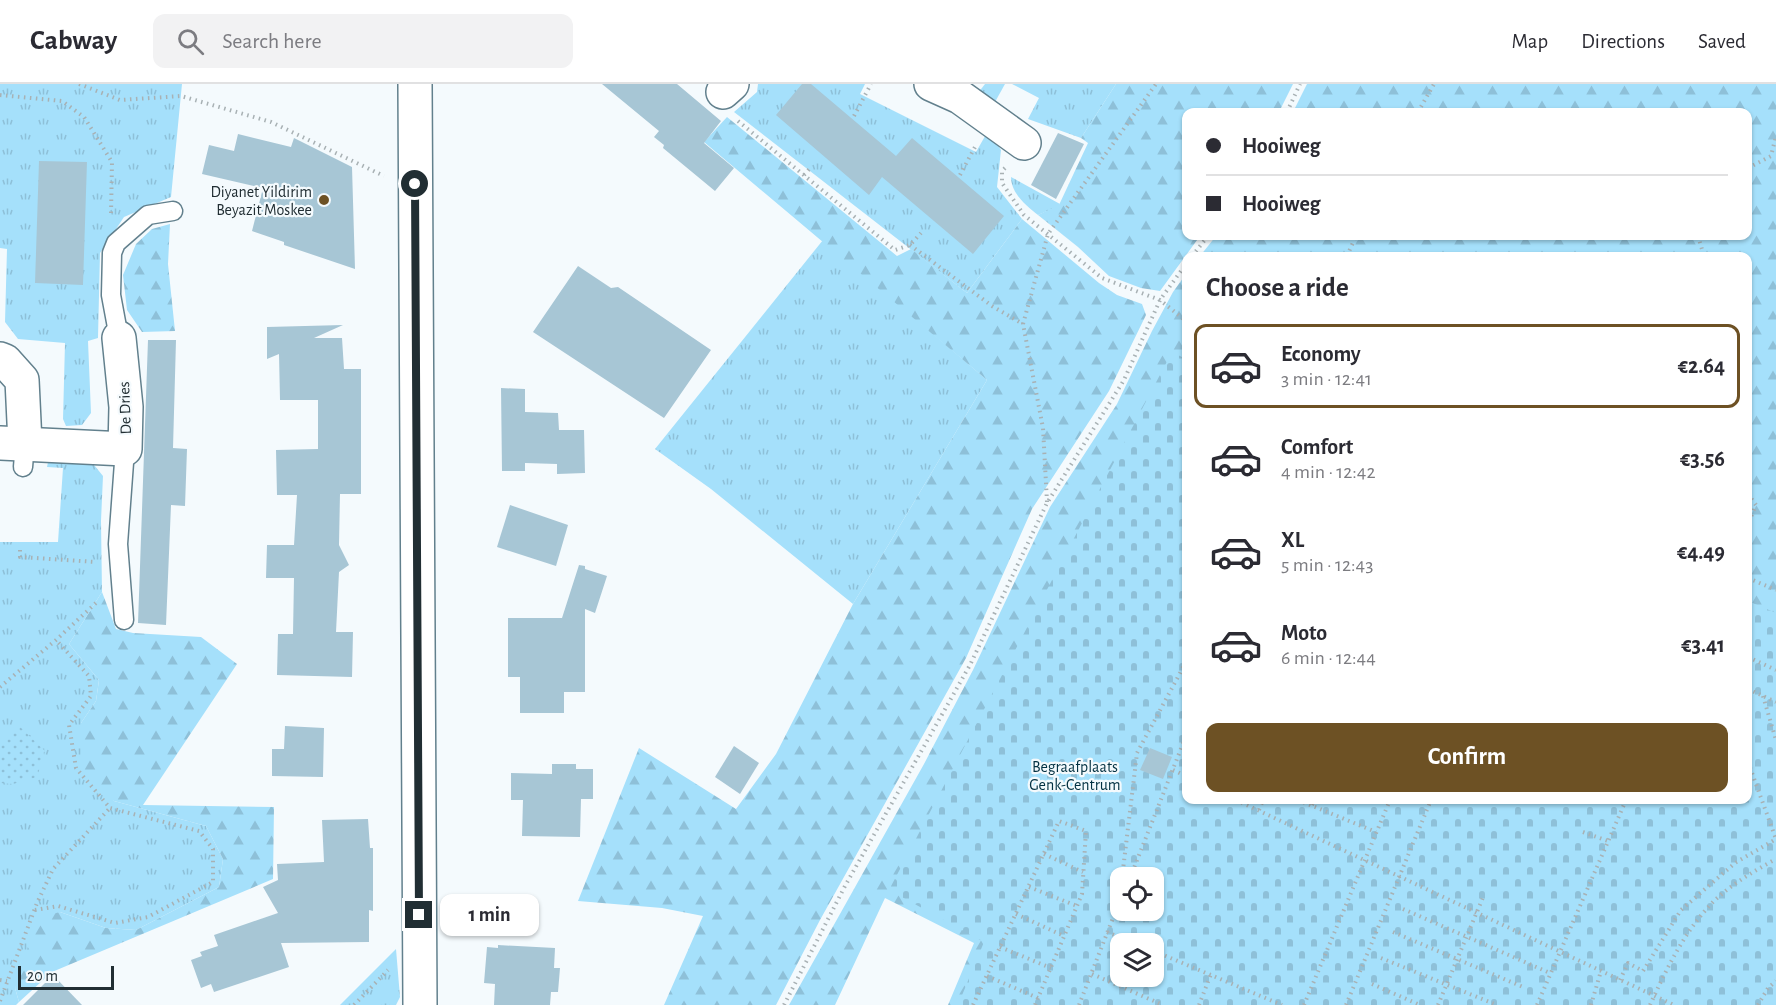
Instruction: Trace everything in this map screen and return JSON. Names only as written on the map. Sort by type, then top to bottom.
[{"type":"street","points":[[415,84],[420,1005]]},
{"type":"street","points":[[930,84],[960,97],[1024,143]]},
{"type":"street","name":"De Dries","points":[[0,359],[5,361],[22,380],[16,451],[125,449],[126,407],[119,339]]},
{"type":"lane","points":[[119,339],[111,295],[112,254],[116,243],[148,215],[173,212]]},
{"type":"lane","points":[[124,620],[118,544],[125,449]]},
{"type":"path","points":[[79,84],[120,100],[181,96],[271,122],[385,176]]},
{"type":"path","points":[[854,116],[871,84]]},
{"type":"path","points":[[1047,503],[1043,428],[1023,324],[1048,234],[1156,84]]},
{"type":"path","points":[[1289,108],[1300,84]]},
{"type":"path","points":[[1420,108],[1434,84]]},
{"type":"path","points":[[725,94],[804,175],[895,250],[910,245],[921,233]]},
{"type":"path","points":[[0,95],[62,101],[84,117],[112,162],[111,224]]},
{"type":"path","points":[[1752,166],[1774,155],[1776,136]]},
{"type":"path","points":[[960,175],[979,139]]},
{"type":"path","points":[[804,175],[812,166]]},
{"type":"path","points":[[1002,171],[1002,183],[1024,215],[1102,278],[1160,300],[1182,318]]},
{"type":"path","points":[[1195,252],[1205,240]]},
{"type":"path","points":[[910,245],[992,306],[1023,324]]},
{"type":"path","points":[[784,1005],[845,886],[970,665],[1047,503],[1124,380],[1160,300],[1182,270]]},
{"type":"path","points":[[1752,500],[1756,505],[1752,514]]},
{"type":"path","points":[[20,550],[20,557],[97,562],[99,566]]},
{"type":"path","points":[[1752,580],[1776,590]]},
{"type":"path","points":[[0,687],[101,598]]},
{"type":"path","points":[[35,910],[58,906],[116,923],[148,917],[213,882],[213,849],[199,831],[110,807],[76,768],[69,725],[91,696],[89,676],[56,640]]},
{"type":"path","points":[[1752,659],[1776,670]]},
{"type":"path","points":[[1123,867],[1137,753],[1182,669]]},
{"type":"path","points":[[1752,691],[1776,702]]},
{"type":"path","points":[[1763,696],[1776,740]]},
{"type":"path","points":[[1134,867],[1182,746]]},
{"type":"path","points":[[1173,770],[1182,774]]},
{"type":"path","points":[[1620,980],[1628,963],[1643,971],[1672,922],[1687,903],[1735,863],[1776,839],[1752,773]]},
{"type":"path","points":[[1245,804],[1674,1005]]},
{"type":"path","points":[[1259,810],[1261,804]]},
{"type":"path","points":[[1307,804],[1376,832]]},
{"type":"path","points":[[1304,1005],[1387,804]]},
{"type":"path","points":[[1347,1005],[1429,804]]},
{"type":"path","points":[[1537,1005],[1624,804]]},
{"type":"path","points":[[0,1001],[53,869],[110,807]]},
{"type":"path","points":[[973,1005],[1059,821],[1086,831],[1082,894],[1035,1005]]},
{"type":"path","points":[[1583,832],[1608,841]]},
{"type":"path","points":[[1044,854],[1083,872]]},
{"type":"path","points":[[1650,1005],[1689,931],[1714,901],[1745,876],[1776,859]]},
{"type":"path","points":[[1029,887],[1077,906]]},
{"type":"path","points":[[1438,1005],[1484,895]]},
{"type":"path","points":[[1403,909],[1550,973]]},
{"type":"path","points":[[1016,914],[1064,936]]},
{"type":"path","points":[[1079,1005],[1112,921]]},
{"type":"path","points":[[1393,932],[1523,987]]},
{"type":"path","points":[[1000,947],[1051,968]]},
{"type":"path","points":[[1164,955],[1282,1005]]},
{"type":"path","points":[[1381,958],[1497,1005]]},
{"type":"path","points":[[354,1005],[390,968]]},
{"type":"path","points":[[1591,1005],[1601,971]]},
{"type":"path","points":[[1092,974],[1163,1005]]},
{"type":"path","points":[[1199,1005],[1211,974]]},
{"type":"path","points":[[987,976],[1038,998]]},
{"type":"path","points":[[0,981],[7,981]]},
{"type":"path","points":[[1758,1005],[1768,988],[1776,981]]},
{"type":"path","points":[[1372,984],[1420,1005]]},
{"type":"green space","points":[[0,84],[182,84],[171,197],[124,217],[100,253],[98,338],[88,341],[91,413],[82,425],[66,426],[63,419],[65,343],[18,339],[5,322],[7,249],[0,248]]},
{"type":"green space","points":[[758,84],[865,84],[860,94],[976,152],[988,131],[1001,150],[997,187],[1022,219],[967,293],[734,112],[757,92]]},
{"type":"green space","points":[[985,84],[1005,84],[995,102],[978,93]]},
{"type":"green space","points":[[1012,84],[1116,84],[1081,138],[1028,119],[1039,98]]},
{"type":"green space","points":[[1116,84],[1293,84],[1281,108],[1182,108],[1182,240],[1197,240],[1188,252],[1182,252],[1182,261],[1160,291],[1141,288],[1109,276],[1038,215],[1059,205],[1088,143],[1081,138]]},
{"type":"green space","points":[[1307,84],[1776,84],[1776,614],[1752,604],[1752,252],[1203,252],[1213,240],[1752,240],[1752,108],[1295,108]]},
{"type":"green space","points":[[727,117],[897,256],[911,249],[967,293],[1022,219],[1099,283],[1117,295],[1142,304],[1146,315],[1109,391],[1032,509],[966,658],[820,920],[776,1005],[664,1005],[703,916],[662,908],[578,901],[639,748],[736,809],[776,754],[853,604],[987,380],[704,142]]},
{"type":"green space","points":[[1011,177],[1060,204],[1059,206],[1038,215],[1016,194]]},
{"type":"green space","points":[[170,224],[168,264],[175,331],[142,332],[127,310],[123,275],[136,244],[152,229]]},
{"type":"green space","points":[[823,240],[987,380],[853,604],[711,489],[655,449]]},
{"type":"green space","points":[[1182,280],[1182,634],[962,1005],[948,1005],[974,943],[885,898],[835,1005],[789,1005],[924,764],[973,670],[1050,507],[1117,404],[1173,292]]},
{"type":"green space","name":"Begraafplaats Genk-Centrum","points":[[1172,352],[1182,357],[1182,804],[1752,804],[1752,603],[1776,613],[1776,1005],[958,1005],[984,942],[889,890]]},
{"type":"green space","points":[[49,457],[90,460],[103,476],[102,592],[69,644],[99,680],[96,701],[81,723],[114,801],[206,826],[223,859],[219,887],[136,930],[106,928],[60,912],[15,988],[19,1002],[16,1005],[0,1005],[0,542],[58,542],[63,468],[47,467]]},
{"type":"green space","points":[[102,592],[116,629],[133,633],[201,637],[237,664],[143,805],[274,807],[273,879],[52,972],[19,1002],[15,988],[37,918],[60,912],[106,928],[136,930],[219,887],[223,859],[206,826],[114,801],[81,767],[81,723],[96,701],[99,680],[69,644]]},
{"type":"green space","points":[[19,726],[45,751],[37,777],[13,784],[0,783],[0,743]]},
{"type":"green space","points":[[396,949],[400,997],[396,1005],[340,1005]]},
{"type":"building","points":[[602,84],[677,84],[721,121],[704,143],[734,168],[715,191],[663,148],[664,145],[654,137],[659,131]]},
{"type":"building","points":[[802,84],[811,84],[896,156],[912,138],[1004,216],[973,254],[882,177],[869,195],[776,115]]},
{"type":"building","points":[[1058,133],[1084,144],[1056,199],[1031,185]]},
{"type":"building","name":"Diyanet Yildirim Beyazit Moskee","points":[[238,134],[291,147],[294,138],[352,167],[355,269],[284,245],[284,242],[252,231],[263,188],[202,174],[209,145],[234,151]]},
{"type":"building","points":[[39,161],[87,162],[83,285],[35,283]]},
{"type":"building","points":[[578,266],[611,288],[618,287],[711,350],[664,418],[533,332]]},
{"type":"building","points":[[343,325],[314,338],[342,338],[344,369],[361,369],[361,494],[340,494],[339,545],[349,565],[339,572],[336,632],[353,632],[352,677],[277,675],[278,634],[293,634],[294,578],[266,578],[267,545],[294,545],[297,495],[277,495],[276,450],[318,449],[318,400],[280,400],[279,354],[267,359],[267,327]]},
{"type":"building","points":[[148,340],[176,340],[173,448],[187,449],[185,506],[171,505],[166,625],[138,623]]},
{"type":"building","points":[[501,388],[525,389],[525,412],[558,413],[559,430],[584,430],[585,473],[557,474],[557,464],[525,463],[525,471],[502,471]]},
{"type":"building","points":[[510,505],[568,525],[556,566],[497,547]]},
{"type":"building","points":[[579,565],[607,576],[595,613],[585,609],[585,692],[564,692],[564,713],[520,713],[520,677],[508,677],[508,618],[562,618]]},
{"type":"building","points":[[285,726],[324,728],[323,777],[272,776],[272,749],[284,749]]},
{"type":"building","points":[[734,746],[759,763],[740,794],[715,777]]},
{"type":"building","points":[[1150,748],[1172,757],[1163,779],[1140,770]]},
{"type":"building","points":[[552,764],[576,764],[576,769],[593,769],[593,799],[581,799],[580,837],[522,836],[523,800],[511,800],[511,773],[552,774]]},
{"type":"building","points":[[368,819],[370,848],[373,848],[373,911],[369,910],[369,942],[281,943],[289,967],[214,992],[211,984],[201,988],[191,960],[202,956],[200,952],[218,946],[214,935],[278,913],[263,887],[278,880],[277,864],[324,862],[322,820]]},
{"type":"building","points":[[498,945],[555,948],[554,968],[560,968],[558,992],[551,992],[550,1005],[494,1005],[495,984],[484,983],[487,947],[498,948]]},
{"type":"building","points":[[53,975],[82,1005],[23,1005]]},
{"type":"place","name":"Diyanet Yildirim Beyazit Moskee","points":[[324,200]]},
{"type":"route","points":[[415,184],[419,560],[419,915]]}]
